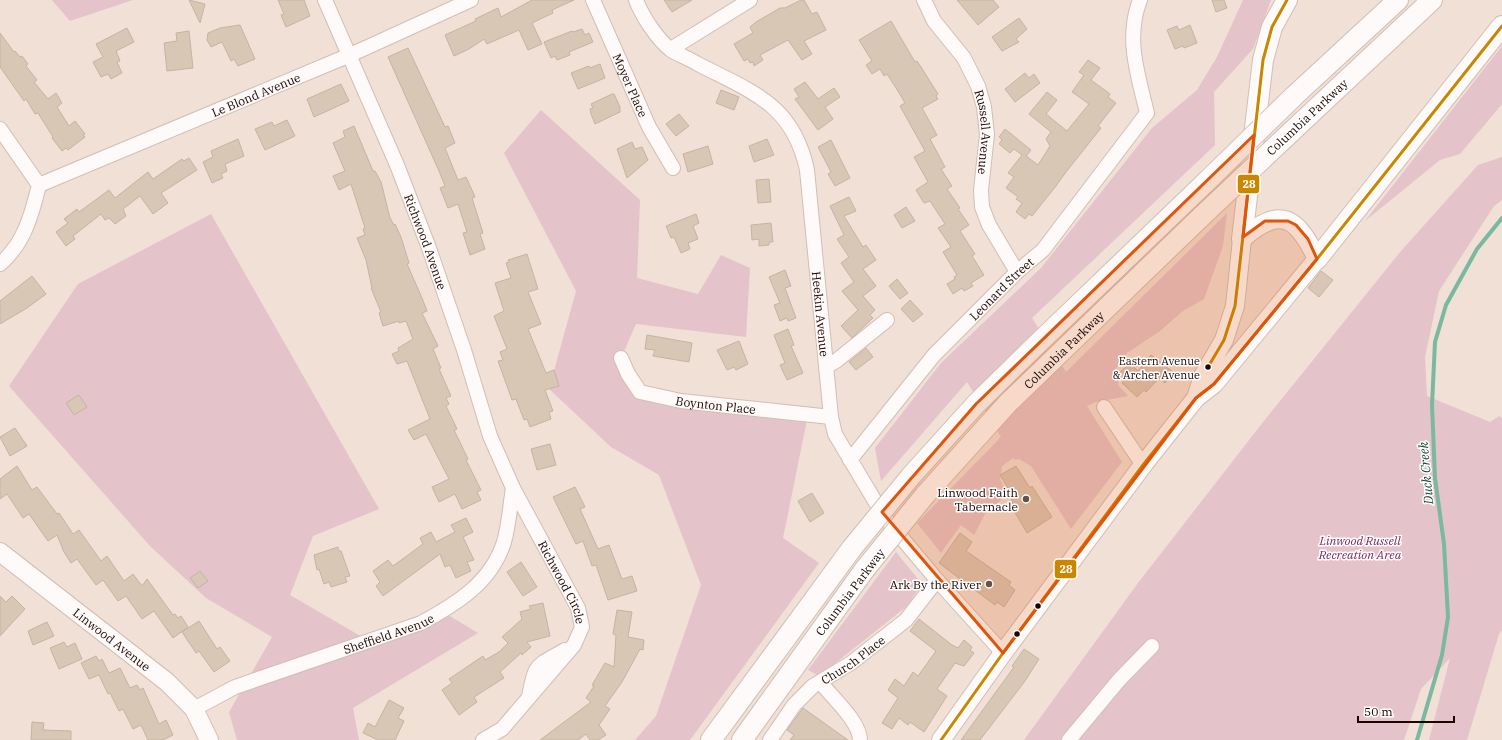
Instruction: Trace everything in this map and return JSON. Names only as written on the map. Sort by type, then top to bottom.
[{"type":"highway","points":[[1242,239],[1263,60],[1272,27],[1287,0]]},
{"type":"highway","name":"Columbia Parkway","points":[[711,740],[852,548],[911,476],[976,404],[1293,97],[1398,0]]},
{"type":"highway","name":"Columbia Parkway","points":[[742,740],[865,569],[925,495],[1008,403],[1203,215],[1432,0]]},
{"type":"highway","points":[[1317,259],[1502,26]]},
{"type":"main road","points":[[941,740],[1003,653],[1143,465],[1196,398],[1214,384],[1317,259],[1308,239],[1296,225],[1288,221],[1265,221],[1242,239],[1235,306],[1224,340],[1203,376],[1196,398]]},
{"type":"main road","name":"Linwood Avenue","points":[[0,552],[168,682],[194,709],[209,740]]},
{"type":"street","name":"Richwood Avenue","points":[[325,0],[397,165],[426,241],[464,350],[490,436],[513,488]]},
{"type":"street","name":"Moyer Place","points":[[593,0],[649,128],[673,168]]},
{"type":"street","name":"Heekin Avenue","points":[[636,0],[649,24],[671,49],[760,96],[787,120],[796,136],[803,152],[807,170],[831,417],[835,434],[885,518],[937,580],[1003,653]]},
{"type":"street","points":[[671,49],[750,0]]},
{"type":"street","name":"Russell Avenue","points":[[924,0],[934,20],[964,58],[978,86],[984,107],[987,134],[981,190],[982,207],[989,225],[1017,272]]},
{"type":"street","name":"Leonard Street","points":[[850,460],[934,355],[1017,272],[1043,250],[1147,113],[1132,41],[1135,17],[1140,0]]},
{"type":"street","name":"Le Blond Avenue","points":[[39,185],[350,55],[464,1]]},
{"type":"street","points":[[0,129],[39,185],[32,214],[22,236],[9,256],[0,264]]},
{"type":"street","points":[[826,367],[836,361],[887,320]]},
{"type":"street","name":"Boynton Place","points":[[621,358],[628,374],[640,392],[681,401],[831,417]]},
{"type":"street","points":[[1104,407],[1143,465]]},
{"type":"street","name":"Richwood Circle","points":[[483,740],[502,729],[574,645],[582,627],[578,608],[513,488]]},
{"type":"street","name":"Sheffield Avenue","points":[[194,709],[235,687],[421,623],[443,612],[478,586],[490,573],[498,558],[504,541],[513,488]]},
{"type":"street","name":"Church Place","points":[[770,740],[794,705],[813,686],[851,663],[906,620],[937,580]]},
{"type":"street","points":[[1069,740],[1119,680],[1152,646]]},
{"type":"street","points":[[820,682],[856,724],[860,732],[860,740]]},
{"type":"highlighted area","points":[[1254,135],[1243,237],[1265,221],[1288,221],[1296,225],[1308,239],[1317,259],[1214,384],[1196,398],[1003,653],[882,512],[976,404]]},
{"type":"green space","points":[[52,0],[133,0],[70,21]]},
{"type":"green space","points":[[1243,0],[1271,0],[1253,49],[1214,92],[1215,145],[1032,318],[1066,372],[1227,213],[1223,246],[1204,299],[1183,311],[1160,331],[1127,353],[1115,370],[1119,386],[1128,396],[1096,402],[1087,406],[1122,462],[1071,529],[1031,466],[1019,459],[1015,460],[1013,458],[1002,466],[1000,479],[1004,488],[1002,499],[985,514],[974,535],[961,525],[941,553],[917,523],[1001,437],[967,382],[881,481],[875,448],[941,363],[1041,268],[1152,128],[1197,90],[1217,57]]},
{"type":"green space","points":[[1502,46],[1502,104],[1460,154],[1440,160],[1365,221]]},
{"type":"green space","points":[[541,110],[640,200],[637,278],[698,294],[721,255],[750,268],[746,337],[636,324],[621,358],[640,392],[808,415],[783,538],[819,563],[690,740],[635,740],[656,716],[701,585],[659,475],[611,447],[549,389],[576,291],[504,153]]},
{"type":"green space","name":"Linwood Russell Recreation Area","points":[[1502,157],[1502,200],[1494,206],[1439,291],[1425,357],[1427,396],[1490,422],[1499,416],[1502,418],[1502,630],[1499,634],[1467,740],[1429,740],[1450,658],[1421,689],[1404,740],[1024,740],[1138,583],[1260,426],[1401,251],[1478,165]]},
{"type":"green space","points":[[211,214],[379,509],[313,536],[290,595],[369,641],[443,612],[478,633],[353,708],[359,740],[237,740],[229,712],[272,637],[206,598],[150,546],[9,386],[78,284]]},
{"type":"green space","points":[[896,552],[922,584],[906,607],[819,676],[808,670]]},
{"type":"building","points":[[189,0],[205,4],[200,23]]},
{"type":"building","points":[[278,0],[304,0],[310,16],[286,27],[281,15],[284,14]]},
{"type":"building","points":[[532,0],[574,0],[552,10],[553,13],[532,23],[542,44],[528,50],[519,30],[487,44],[484,39],[469,49],[454,56],[445,35],[476,21],[475,19],[498,8],[501,17]]},
{"type":"building","points":[[664,0],[692,0],[672,12]]},
{"type":"building","points":[[804,0],[812,14],[817,12],[826,30],[804,41],[812,54],[802,60],[788,40],[760,55],[763,60],[754,66],[753,62],[750,63],[748,59],[744,61],[734,44],[753,33],[750,27],[756,22],[780,8],[785,8]]},
{"type":"building","points":[[957,0],[993,0],[999,7],[978,25]]},
{"type":"building","points":[[1212,0],[1224,0],[1227,8],[1216,12]]},
{"type":"building","points":[[1019,18],[1027,29],[1016,39],[1019,42],[1002,51],[992,37]]},
{"type":"building","points":[[891,21],[915,62],[917,61],[938,94],[936,96],[938,99],[922,108],[937,135],[930,139],[945,167],[941,169],[952,186],[947,189],[969,225],[960,231],[975,254],[972,256],[984,275],[971,283],[973,286],[964,291],[962,288],[953,294],[947,284],[955,279],[954,277],[957,275],[943,252],[951,247],[938,228],[945,224],[930,201],[924,203],[916,190],[928,182],[914,157],[925,151],[900,106],[905,103],[898,91],[887,74],[884,76],[880,69],[872,74],[866,65],[872,61],[859,40]]},
{"type":"building","points":[[240,25],[255,59],[238,66],[234,59],[231,61],[222,42],[211,47],[207,40],[208,33],[220,28]]},
{"type":"building","points":[[1190,25],[1197,43],[1184,48],[1183,46],[1175,49],[1167,30],[1177,26],[1179,30]]},
{"type":"building","points":[[127,28],[134,42],[116,51],[120,61],[117,62],[122,73],[111,79],[108,74],[101,77],[93,62],[103,57],[96,44]]},
{"type":"building","points":[[582,29],[585,35],[589,33],[593,42],[569,52],[570,55],[557,60],[555,56],[551,58],[544,42],[572,31]]},
{"type":"building","points":[[189,31],[193,68],[167,71],[164,43],[177,41],[176,33]]},
{"type":"building","points":[[0,33],[14,52],[15,51],[20,57],[22,56],[28,64],[26,66],[37,80],[34,82],[48,99],[56,93],[62,103],[57,107],[69,126],[75,121],[85,134],[83,135],[85,137],[68,150],[66,148],[62,151],[52,138],[53,137],[38,113],[35,114],[26,99],[24,101],[0,67]]},
{"type":"building","points":[[408,48],[445,127],[448,126],[455,143],[445,148],[458,180],[466,177],[475,197],[472,198],[483,233],[480,234],[485,249],[470,255],[463,233],[467,232],[458,204],[448,208],[440,188],[445,186],[388,57]]},
{"type":"building","points":[[1088,60],[1100,68],[1091,80],[1110,94],[1108,97],[1116,103],[1098,126],[1101,128],[1056,186],[1032,216],[1029,214],[1025,219],[1016,212],[1022,203],[1016,199],[1018,197],[1006,188],[1014,177],[1008,173],[1022,155],[1014,149],[1010,153],[999,144],[1002,140],[999,137],[1005,129],[1031,150],[1026,156],[1038,165],[1050,146],[1046,139],[1051,132],[1029,114],[1047,92],[1057,100],[1046,114],[1067,131],[1089,104],[1072,92],[1084,75],[1079,72]]},
{"type":"building","points":[[600,64],[605,78],[578,89],[571,73],[589,66],[590,68]]},
{"type":"building","points":[[1025,73],[1029,78],[1034,74],[1040,83],[1015,102],[1005,89]]},
{"type":"building","points":[[805,82],[818,99],[834,88],[840,97],[825,107],[833,119],[818,130],[795,99],[799,97],[794,89]]},
{"type":"building","points":[[341,84],[349,101],[314,117],[307,99]]},
{"type":"building","points":[[721,90],[739,97],[734,110],[716,103]]},
{"type":"building","points":[[614,94],[620,107],[620,112],[595,124],[590,109],[593,108],[591,104]]},
{"type":"building","points":[[679,114],[689,126],[676,136],[666,124]]},
{"type":"building","points":[[287,120],[295,136],[265,150],[255,129],[272,122],[274,126]]},
{"type":"building","points":[[354,126],[373,171],[375,171],[381,182],[390,218],[394,225],[395,224],[401,237],[409,263],[407,264],[427,311],[422,313],[438,346],[433,349],[441,368],[439,369],[451,396],[446,398],[449,404],[446,406],[457,429],[454,430],[468,459],[466,460],[481,490],[477,492],[481,500],[462,509],[455,494],[439,502],[432,487],[449,479],[426,434],[414,440],[408,430],[430,419],[407,361],[397,364],[392,354],[399,351],[398,348],[413,339],[406,321],[399,323],[399,321],[383,326],[379,313],[381,312],[371,288],[366,260],[357,238],[365,235],[363,229],[365,228],[351,184],[339,190],[333,176],[345,171],[333,143],[345,137],[343,131]]},
{"type":"building","points":[[238,139],[244,156],[225,164],[227,171],[221,174],[223,178],[212,183],[203,162],[213,157],[211,151]]},
{"type":"building","points":[[767,139],[774,155],[754,162],[749,146]]},
{"type":"building","points":[[831,140],[850,178],[835,186],[828,174],[831,172],[818,147]]},
{"type":"building","points":[[632,142],[635,149],[642,147],[648,160],[627,178],[617,149]]},
{"type":"building","points":[[708,146],[713,164],[688,172],[683,154]]},
{"type":"building","points":[[189,158],[197,170],[161,193],[168,203],[153,214],[140,196],[123,209],[126,216],[115,224],[109,218],[105,220],[101,214],[73,236],[75,239],[66,246],[56,232],[68,223],[64,219],[77,209],[79,212],[109,190],[115,198],[148,172],[153,179],[182,159],[184,161]]},
{"type":"building","points":[[769,179],[771,202],[758,203],[756,180]]},
{"type":"building","points":[[849,197],[856,211],[844,216],[863,247],[866,245],[876,260],[863,269],[876,286],[863,296],[875,310],[870,315],[873,318],[852,338],[841,326],[858,310],[842,291],[854,282],[841,263],[849,257],[837,239],[844,235],[830,206]]},
{"type":"building","points":[[906,207],[915,221],[902,228],[894,215]]},
{"type":"building","points":[[696,214],[699,223],[693,226],[698,239],[688,243],[690,249],[681,253],[674,237],[671,238],[666,226]]},
{"type":"building","points":[[771,223],[773,242],[769,242],[769,245],[759,246],[759,239],[752,240],[751,225]]},
{"type":"building","points":[[527,254],[538,289],[528,292],[541,324],[528,329],[546,373],[554,370],[559,386],[545,390],[553,411],[549,412],[551,419],[530,427],[527,419],[524,420],[516,399],[512,400],[498,361],[503,360],[500,352],[507,349],[494,316],[504,311],[495,283],[511,278],[506,263],[509,262],[508,260]]},
{"type":"building","points":[[785,270],[791,286],[785,288],[796,318],[788,321],[787,318],[780,321],[774,305],[780,303],[769,277]]},
{"type":"building","points":[[1321,271],[1333,280],[1319,297],[1308,288]]},
{"type":"building","points":[[32,276],[46,294],[27,308],[0,324],[0,301]]},
{"type":"building","points":[[897,279],[908,293],[900,299],[889,286]]},
{"type":"building","points":[[910,300],[923,314],[913,322],[901,309]]},
{"type":"building","points":[[788,329],[794,345],[791,346],[803,373],[787,380],[780,365],[785,363],[774,335]]},
{"type":"building","points":[[647,335],[692,343],[689,362],[653,356],[655,350],[645,349]]},
{"type":"building","points":[[739,341],[748,364],[736,370],[734,367],[727,370],[717,350]]},
{"type":"building","points":[[866,348],[873,357],[856,370],[849,362]]},
{"type":"building","points":[[1151,355],[1173,372],[1165,383],[1159,378],[1146,392],[1144,390],[1137,397],[1122,383],[1124,380],[1118,374],[1130,363],[1138,371]]},
{"type":"building","points":[[79,395],[87,407],[74,415],[66,403]]},
{"type":"building","points":[[15,428],[27,446],[10,456],[0,437]]},
{"type":"building","points":[[550,444],[556,465],[537,470],[531,449]]},
{"type":"building","points":[[17,466],[32,490],[37,487],[57,514],[59,513],[73,534],[79,530],[101,561],[107,556],[124,581],[133,574],[142,586],[147,579],[173,615],[175,614],[178,618],[181,616],[188,627],[173,638],[154,611],[142,619],[126,596],[118,601],[103,580],[96,585],[77,559],[71,563],[64,552],[57,535],[48,541],[29,514],[23,518],[7,494],[0,499],[0,479]]},
{"type":"building","name":"Linwood Faith Tabernacle","points":[[1016,466],[1030,488],[1032,486],[1052,517],[1027,533],[1010,504],[1013,503],[1011,500],[1014,498],[1000,475]]},
{"type":"building","points":[[575,487],[585,507],[580,509],[598,549],[609,545],[622,579],[632,576],[637,591],[608,600],[596,565],[592,566],[583,541],[576,544],[553,497]]},
{"type":"building","points":[[812,493],[824,513],[810,522],[798,501]]},
{"type":"building","points":[[466,518],[473,532],[463,537],[474,560],[467,562],[471,571],[456,578],[450,565],[445,567],[440,554],[383,596],[376,586],[380,582],[373,571],[388,560],[393,566],[423,544],[420,538],[431,532],[436,542],[455,532],[451,525]]},
{"type":"building","points":[[960,533],[972,542],[966,551],[1011,582],[1009,585],[1015,590],[1004,607],[997,602],[995,605],[939,563]]},
{"type":"building","points":[[338,547],[339,551],[341,551],[350,576],[345,577],[347,582],[331,587],[329,582],[324,584],[319,569],[317,570],[314,555]]},
{"type":"building","points":[[521,562],[537,587],[523,596],[507,572]]},
{"type":"building","points":[[200,571],[208,581],[198,588],[190,578]]},
{"type":"building","points":[[0,596],[6,602],[12,596],[25,609],[0,636]]},
{"type":"building","points":[[543,603],[550,636],[527,642],[531,647],[522,655],[521,653],[500,672],[504,678],[474,697],[477,702],[459,715],[442,690],[452,683],[449,679],[483,656],[485,660],[499,652],[508,643],[502,637],[522,619],[520,612],[531,609],[529,606]]},
{"type":"building","points":[[617,610],[632,612],[628,637],[644,640],[643,650],[640,649],[622,682],[605,706],[610,709],[599,725],[606,735],[598,740],[590,740],[586,734],[578,740],[540,740],[591,702],[586,698],[594,686],[592,685],[605,663],[614,667],[616,635],[613,634]]},
{"type":"building","points":[[919,619],[958,648],[964,640],[972,647],[970,650],[974,653],[964,666],[955,663],[937,689],[947,696],[924,732],[910,722],[908,725],[899,718],[892,729],[882,723],[898,698],[888,690],[895,679],[904,686],[913,672],[918,676],[936,651],[910,631]]},
{"type":"building","points":[[199,621],[217,649],[220,647],[230,661],[214,672],[199,651],[196,653],[182,632]]},
{"type":"building","points":[[47,622],[54,636],[33,645],[28,631]]},
{"type":"building","points":[[64,642],[67,647],[75,643],[82,659],[59,669],[50,648]]},
{"type":"building","points":[[1024,649],[1039,659],[1025,681],[980,740],[961,740],[1014,667],[1012,666]]},
{"type":"building","points":[[96,656],[99,661],[102,659],[109,673],[120,668],[130,688],[137,685],[140,690],[143,688],[159,724],[166,720],[173,735],[163,740],[148,740],[141,725],[133,729],[123,709],[119,711],[110,693],[108,694],[99,675],[89,679],[81,663]]},
{"type":"building","points":[[389,700],[404,708],[398,718],[404,721],[395,740],[378,740],[363,733],[368,723],[375,727]]},
{"type":"building","points":[[803,708],[848,740],[790,740],[794,735],[787,730]]},
{"type":"building","points":[[32,722],[44,723],[43,730],[71,731],[71,740],[31,740]]},
{"type":"waterway","name":"Duck Creek","points":[[1417,740],[1442,655],[1448,617],[1444,544],[1435,478],[1432,405],[1435,342],[1446,305],[1477,249],[1502,218]]},
{"type":"transit line","name":"28","points":[[1208,367],[1224,340],[1235,306],[1263,60],[1272,27],[1287,0]]},
{"type":"transit line","name":"28","points":[[941,740],[1003,653],[1143,465],[1196,398],[1214,384],[1317,259],[1502,26]]},
{"type":"place","name":"Eastern Avenue & Archer Avenue","points":[[1208,367]]},
{"type":"place","name":"Linwood Faith Tabernacle","points":[[1026,499]]},
{"type":"place","name":"Ark By the River","points":[[989,584]]}]
